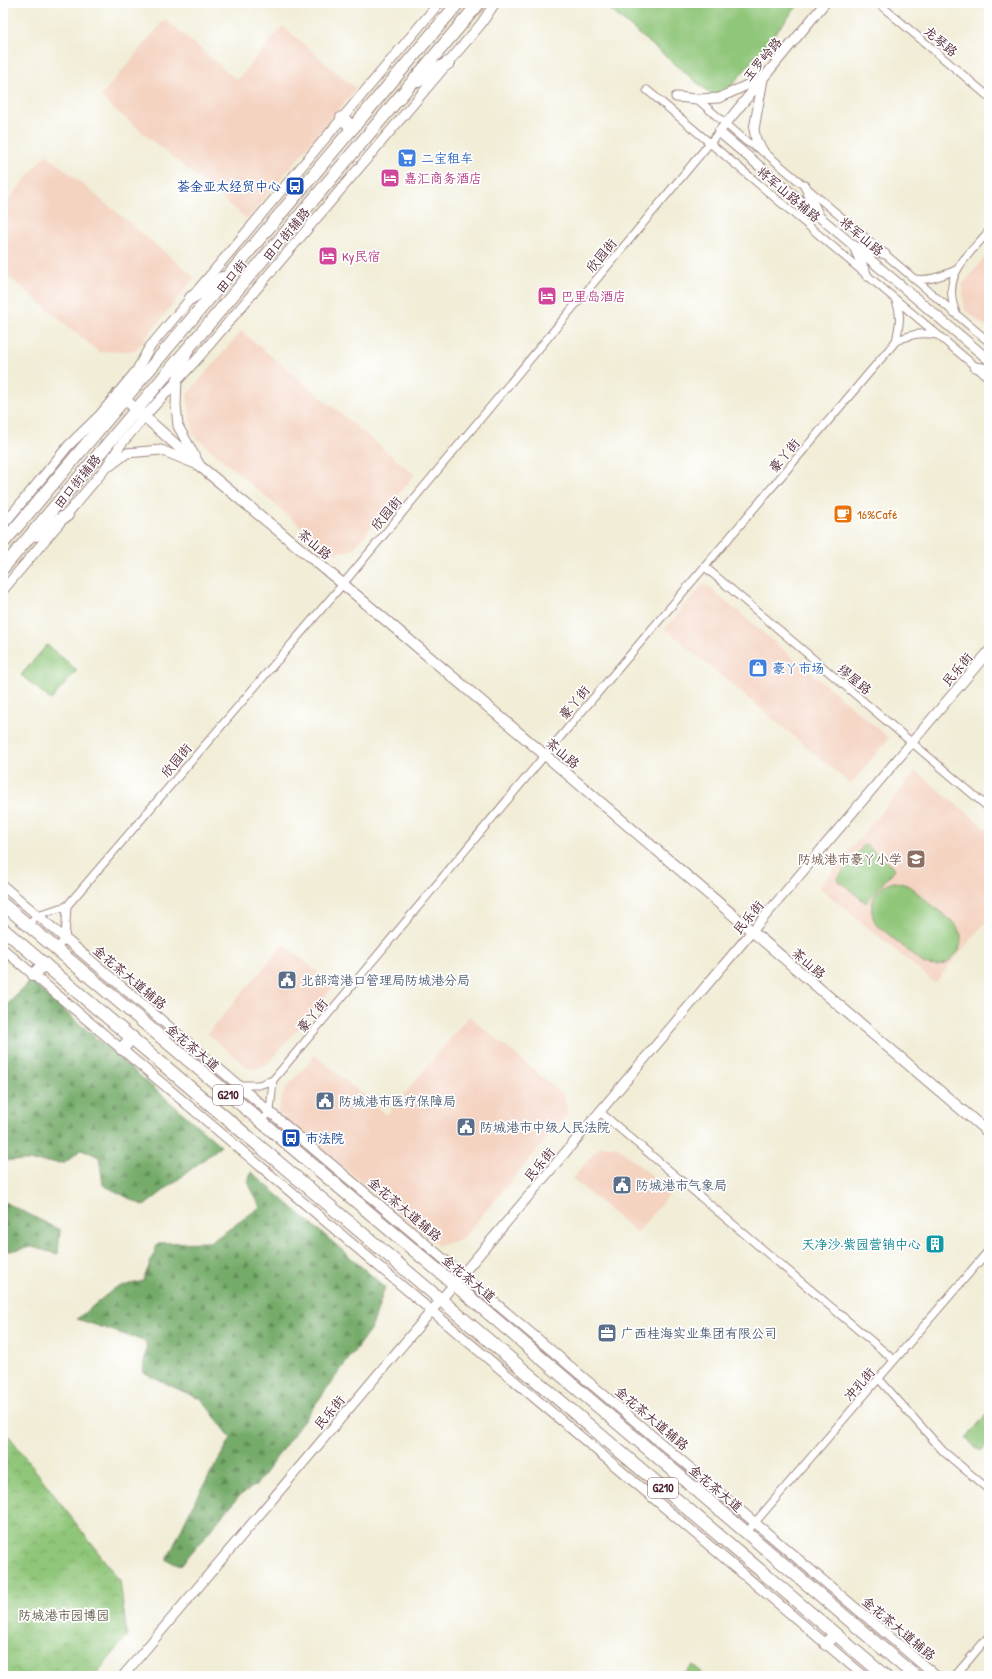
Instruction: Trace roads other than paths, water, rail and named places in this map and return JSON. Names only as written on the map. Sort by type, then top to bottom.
[{"type":"main road","name":"田口街","points":[[3,543],[121,396],[233,270],[458,3]]},
{"type":"main road","name":"田口街","points":[[3,568],[141,413],[191,345],[479,3]]},
{"type":"main road","points":[[409,87],[448,63]]},
{"type":"main road","points":[[342,118],[353,128]]},
{"type":"main road","points":[[191,298],[233,270]]},
{"type":"main road","name":"茶山路","points":[[121,396],[201,467],[343,584],[989,1134]]},
{"type":"main road","points":[[25,542],[67,515]]},
{"type":"main road","name":"金花茶大道","points":[[3,904],[261,1122],[458,1279],[746,1533],[915,1676]]},
{"type":"main road","name":"G210","points":[[3,929],[885,1676]]},
{"type":"main road","points":[[34,975],[44,963]]},
{"type":"main road","points":[[122,1049],[132,1037]]},
{"type":"main road","points":[[826,1644],[835,1634]]},
{"type":"street","points":[[3,525],[69,445],[121,396],[149,348],[439,3]]},
{"type":"street","name":"田口街辅路","points":[[3,590],[104,470],[141,413],[198,358],[481,24],[495,3]]},
{"type":"street","name":"玉罗岭路","points":[[719,132],[826,3]]},
{"type":"street","name":"龙琴路","points":[[878,3],[989,97]]},
{"type":"street","points":[[676,96],[697,99],[718,98],[764,78]]},
{"type":"street","points":[[764,78],[754,129],[756,140],[764,152]]},
{"type":"street","name":"将军山路辅路","points":[[647,90],[989,378]]},
{"type":"street","name":"将军山路辅路","points":[[697,99],[747,142],[764,152],[805,186],[989,342]]},
{"type":"street","name":"欣园街","points":[[67,906],[343,584],[719,132]]},
{"type":"street","name":"将军山路","points":[[719,132],[989,360]]},
{"type":"street","points":[[805,186],[820,218]]},
{"type":"street","points":[[956,314],[951,300],[950,291],[956,270],[989,231]]},
{"type":"street","points":[[854,246],[867,276]]},
{"type":"street","points":[[854,246],[885,254]]},
{"type":"street","points":[[914,279],[931,279],[956,270]]},
{"type":"street","name":"豪丫街","points":[[896,300],[899,309],[900,321],[896,341]]},
{"type":"street","name":"豪丫街","points":[[272,1080],[896,341],[913,334],[924,333],[937,335]]},
{"type":"street","points":[[191,345],[177,379],[176,405],[178,426],[201,467]]},
{"type":"street","points":[[975,367],[989,369]]},
{"type":"street","points":[[104,470],[127,453],[161,450],[201,467]]},
{"type":"street","name":"缪屋路","points":[[704,567],[989,808]]},
{"type":"street","name":"民乐街","points":[[123,1676],[989,651]]},
{"type":"street","name":"金花茶大道辅路","points":[[3,886],[270,1112],[458,1279],[755,1523],[936,1676]]},
{"type":"street","points":[[28,925],[37,915],[67,906],[65,939],[56,949]]},
{"type":"street","points":[[3,949],[864,1676]]},
{"type":"street","points":[[230,1096],[238,1085],[259,1085],[272,1080],[270,1112],[261,1122]]},
{"type":"street","points":[[600,1112],[894,1360]]},
{"type":"street","points":[[238,1147],[248,1136]]},
{"type":"street","name":"冲孔街","points":[[746,1533],[989,1250]]},
{"type":"street","points":[[879,1378],[943,1451],[989,1490]]},
{"type":"street","points":[[955,1676],[989,1636]]},
{"type":"place","name":"二宝租车","points":[[407,158]]},
{"type":"place","name":"嘉汇商务酒店","points":[[390,178]]},
{"type":"place","name":"荟金亚太经贸中心","points":[[295,186]]},
{"type":"place","name":"Ky民宿","points":[[328,256]]},
{"type":"place","name":"巴里岛酒店","points":[[547,296]]},
{"type":"place","name":"16%Café","points":[[843,514]]},
{"type":"place","name":"豪丫市场","points":[[758,668]]},
{"type":"place","name":"防城港市豪丫小学","points":[[916,859]]},
{"type":"place","name":"北部湾港口管理局防城港分局","points":[[287,980]]},
{"type":"place","name":"防城港市医疗保障局","points":[[325,1101]]},
{"type":"place","name":"防城港市中级人民法院","points":[[466,1127]]},
{"type":"place","name":"巿法院","points":[[291,1138]]},
{"type":"place","name":"防城港市气象局","points":[[622,1185]]},
{"type":"place","name":"天净沙·紫园营销中心","points":[[935,1244]]},
{"type":"place","name":"广西桂海实业集团有限公司","points":[[607,1333]]},
{"type":"park label","name":"防城港市园博园","points":[[64,1615]]}]
